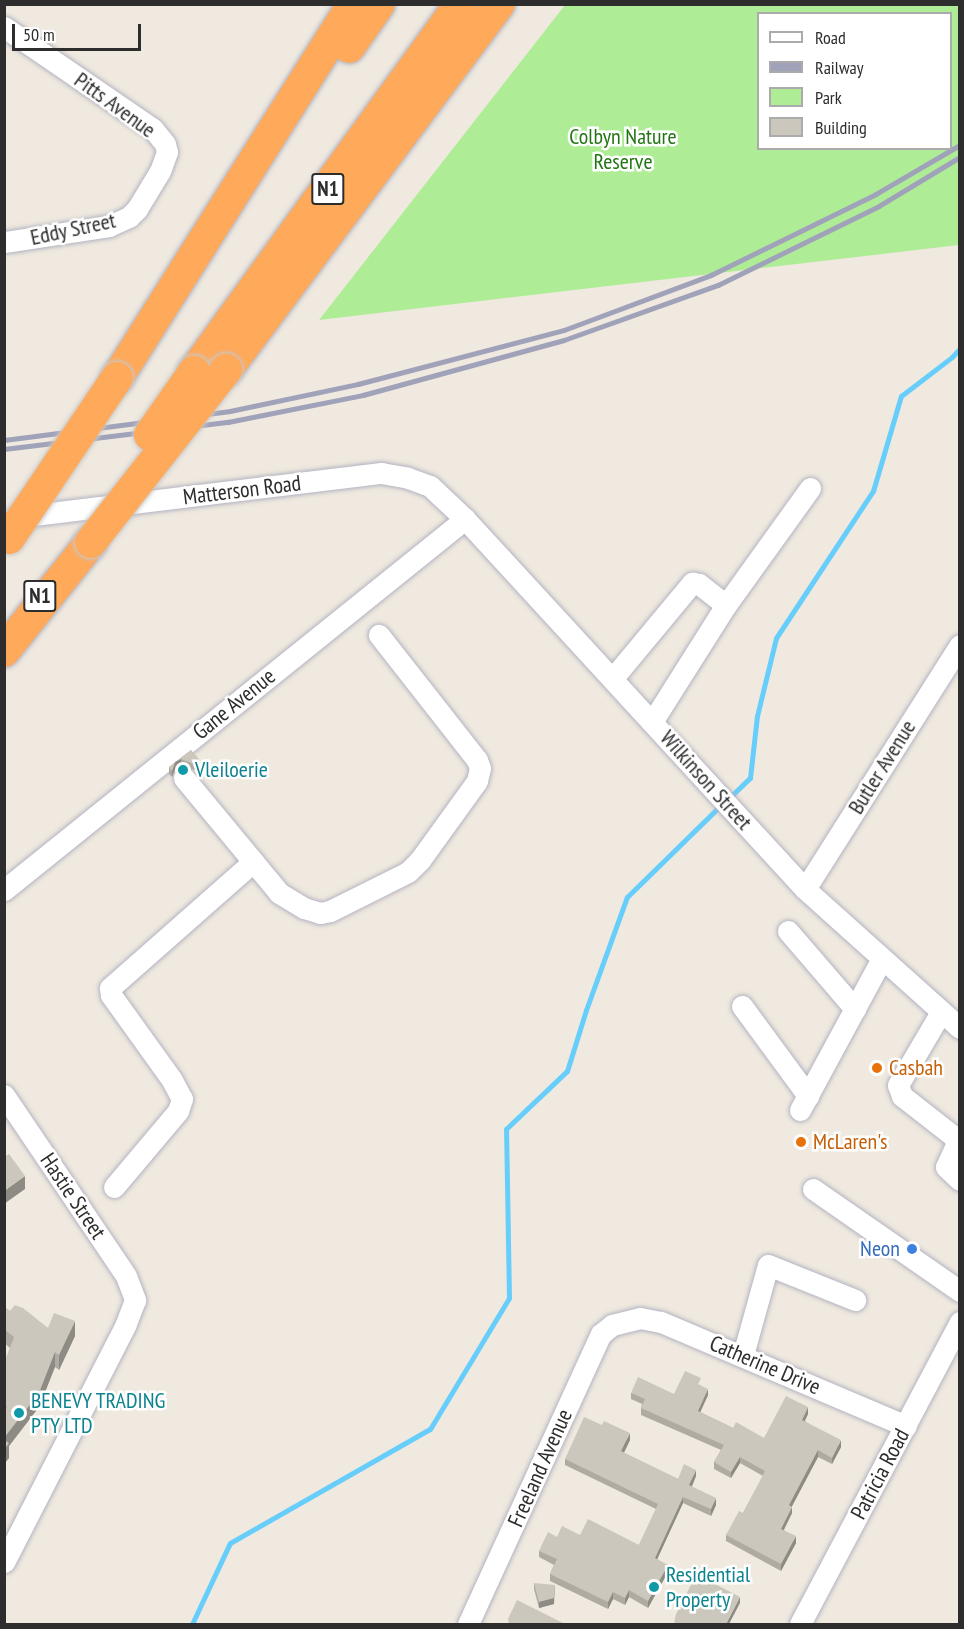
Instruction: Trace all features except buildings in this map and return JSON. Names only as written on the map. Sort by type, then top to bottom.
[{"type":"highway","points":[[153,325],[352,4]]},
{"type":"highway","points":[[6,534],[379,4]]},
{"type":"highway","name":"N1","points":[[4,650],[83,542],[194,372],[460,4]]},
{"type":"highway","points":[[83,542],[226,370],[499,4]]},
{"type":"street","name":"Pitts Avenue","points":[[4,27],[153,129],[165,144]]},
{"type":"street","name":"Eddy Street","points":[[4,242],[109,226],[129,217],[137,210],[160,171],[167,152],[165,144]]},
{"type":"street","name":"Matterson Road","points":[[6,534],[381,473],[408,478],[430,486],[465,519]]},
{"type":"street","points":[[652,722],[726,605],[810,488]]},
{"type":"street","name":"Wilkinson Street","points":[[465,519],[805,889],[881,960],[960,1028]]},
{"type":"street","name":"Gane Avenue","points":[[4,890],[176,768],[465,519]]},
{"type":"street","points":[[613,678],[692,583],[699,584],[726,605]]},
{"type":"street","points":[[176,768],[253,862],[289,901],[320,913],[330,911],[408,872],[416,866],[477,782],[480,768],[477,760],[379,635]]},
{"type":"street","name":"Butler Avenue","points":[[805,889],[960,645]]},
{"type":"street","points":[[114,1187],[178,1111],[182,1099],[172,1080],[111,995],[110,988],[253,862]]},
{"type":"street","points":[[788,931],[855,1009]]},
{"type":"street","points":[[742,1006],[804,1103],[881,960]]},
{"type":"street","points":[[941,1012],[898,1085],[902,1096],[953,1136],[957,1143],[946,1167],[960,1180]]},
{"type":"street","name":"Hastie Street","points":[[4,1095],[126,1276],[135,1300],[126,1324],[4,1562]]},
{"type":"street","points":[[813,1189],[960,1291]]},
{"type":"street","points":[[743,1355],[768,1265],[855,1300]]},
{"type":"street","name":"Catherine Drive","points":[[621,1321],[640,1317],[661,1322],[906,1426]]},
{"type":"street","name":"Freeland Avenue","points":[[468,1624],[601,1334],[621,1321]]},
{"type":"street","name":"Patricia Road","points":[[800,1624],[960,1322]]},
{"type":"green space","name":"Colbyn Nature Reserve","points":[[565,5],[959,5],[959,245],[319,320]]},
{"type":"waterway","points":[[728,799],[750,778],[757,716],[776,638],[873,491],[901,396],[952,357],[960,348]]},
{"type":"waterway","points":[[192,1624],[230,1543],[430,1429],[509,1298],[506,1129],[567,1071],[586,1010],[627,897],[721,805]]},
{"type":"railway","points":[[952,150],[960,145]]},
{"type":"railway","points":[[4,440],[230,411],[358,384],[564,330],[711,275],[876,194],[951,150]]},
{"type":"railway","points":[[4,449],[228,422],[363,395],[564,340],[718,285],[879,206],[960,157]]},
{"type":"place","name":"Vleiloerie","points":[[183,770]]},
{"type":"place","name":"Casbah","points":[[877,1068]]},
{"type":"place","name":"McLaren's","points":[[801,1142]]},
{"type":"place","name":"Neon","points":[[912,1249]]},
{"type":"place","name":"BENEVY TRADING PTY LTD","points":[[19,1413]]},
{"type":"place","name":"Residential Property","points":[[654,1587]]}]
